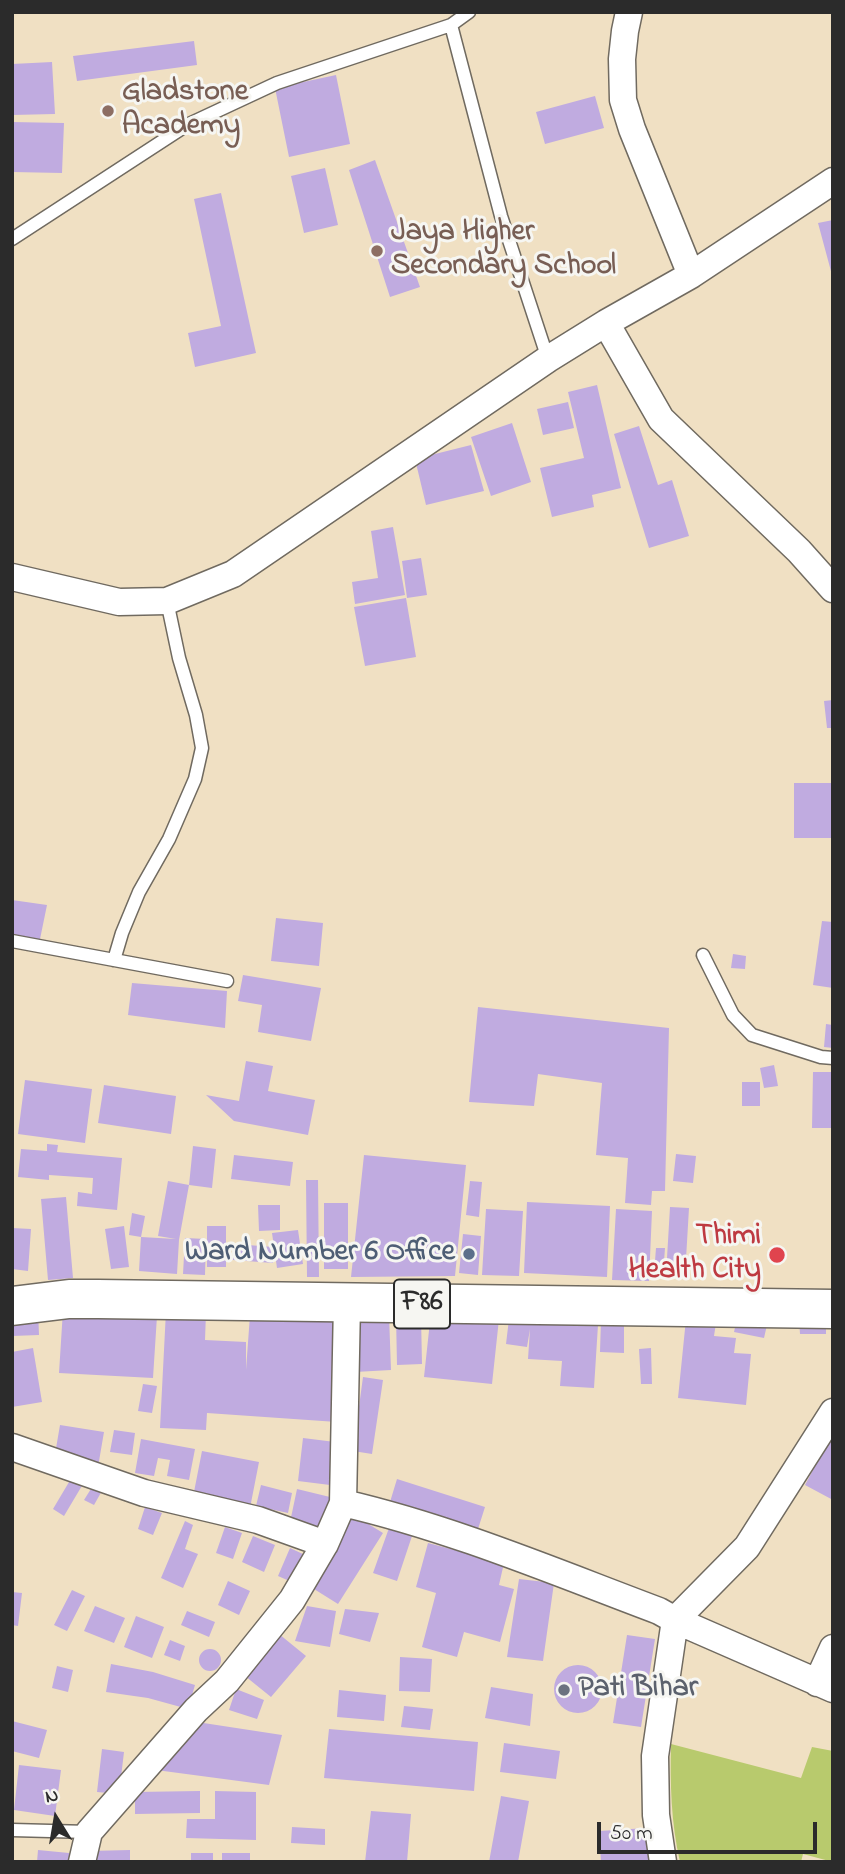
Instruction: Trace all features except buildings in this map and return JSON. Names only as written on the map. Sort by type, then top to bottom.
[{"type":"main road","name":"F86","points":[[12,1306],[69,1299],[833,1309]]},
{"type":"street","points":[[629,12],[622,59],[624,100],[632,129],[691,275]]},
{"type":"street","points":[[12,577],[119,602],[167,601],[233,573],[548,359],[691,275],[833,181]]},
{"type":"street","points":[[606,323],[661,419],[799,551],[833,589]]},
{"type":"street","points":[[82,1862],[89,1832],[196,1710],[235,1671],[292,1600],[325,1544],[343,1503],[347,1303]]},
{"type":"street","points":[[663,1862],[656,1815],[654,1756],[676,1620],[747,1547],[833,1412]]},
{"type":"street","points":[[12,1447],[144,1493],[258,1520],[325,1544]]},
{"type":"street","points":[[343,1503],[393,1515],[659,1611],[825,1686],[833,1648]]},
{"type":"lane","points":[[12,239],[187,125],[277,83],[451,25],[469,12]]},
{"type":"lane","points":[[451,25],[501,216],[548,359]]},
{"type":"lane","points":[[114,960],[139,892],[169,839],[195,779],[202,748],[167,601]]},
{"type":"lane","points":[[12,941],[227,981]]},
{"type":"lane","points":[[702,955],[733,1015],[752,1035],[821,1057],[833,1058]]},
{"type":"lane","points":[[12,1830],[89,1832]]},
{"type":"green space","points":[[671,1744],[801,1778],[812,1747],[833,1751],[833,1862],[803,1854],[801,1862],[680,1862],[672,1803]]},
{"type":"place","name":"Gladstone Academy","points":[[108,111]]},
{"type":"place","name":"Jaya Higher Secondary School","points":[[377,251]]},
{"type":"place","name":"Ward Number 6 Office","points":[[469,1254]]},
{"type":"place","name":"Thimi Health City","points":[[777,1255]]},
{"type":"place","name":"Pati Bihar","points":[[564,1690]]}]
